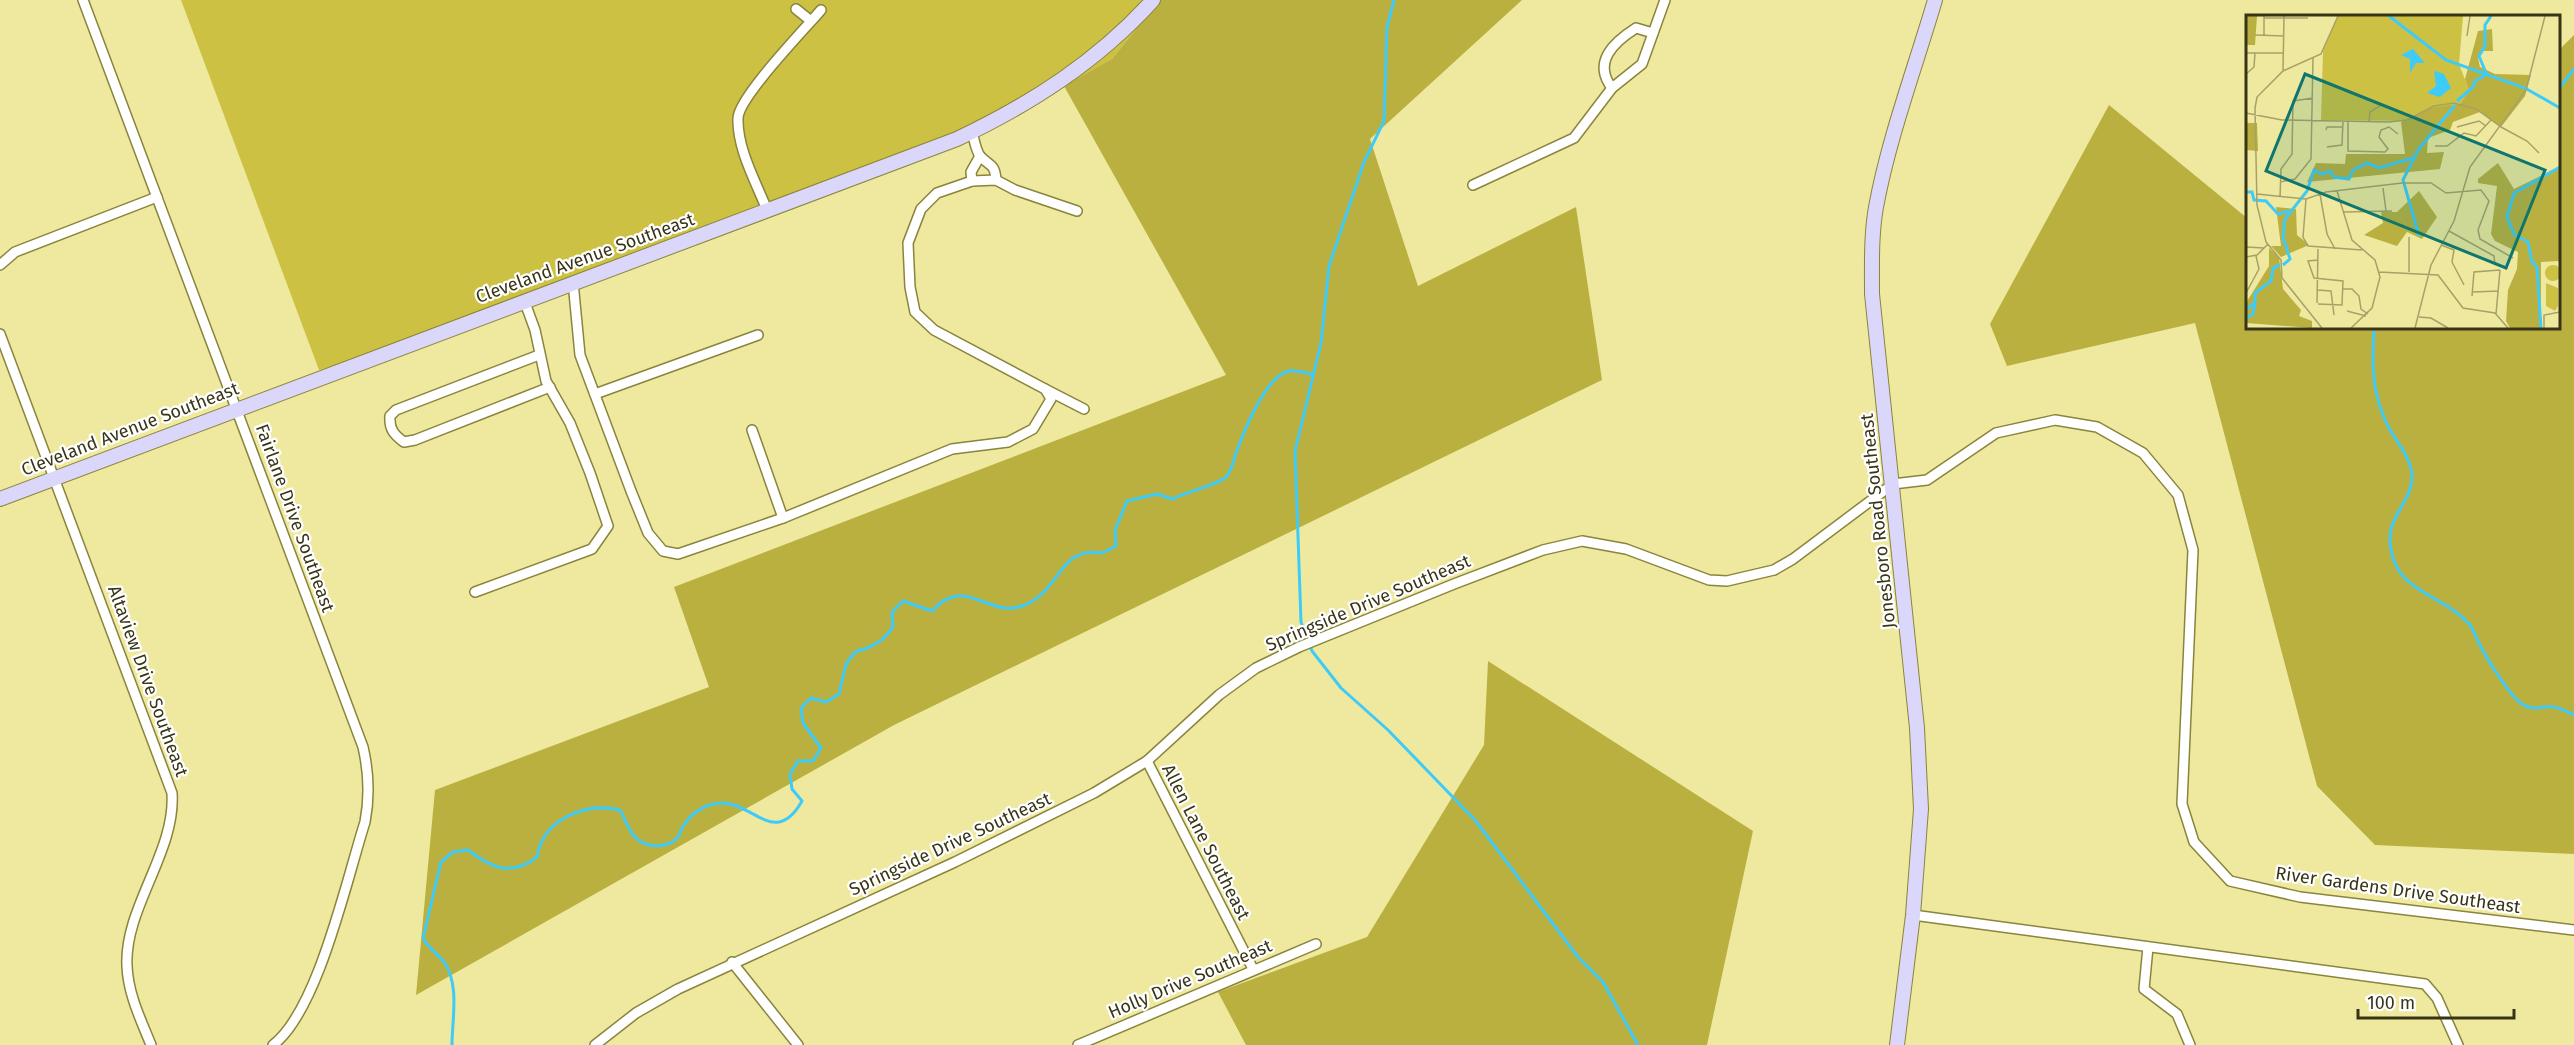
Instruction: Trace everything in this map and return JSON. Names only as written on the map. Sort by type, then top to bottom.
[{"type":"main road","name":"Cleveland Avenue Southeast","points":[[0,499],[972,132],[1014,112],[1080,68],[1107,46],[1153,0]]},
{"type":"main road","name":"Jonesboro Road Southeast","points":[[1897,1045],[1913,915],[1920,796],[1917,728],[1872,294],[1872,251],[1876,209],[1888,158],[1935,0]]},
{"type":"street","name":"Fairlane Drive Southeast","points":[[83,0],[363,747],[369,772],[369,800],[365,822],[313,987],[299,1017],[273,1045]]},
{"type":"street","points":[[1473,185],[1574,138],[1612,88],[1642,64],[1665,0]]},
{"type":"street","points":[[796,9],[811,21]]},
{"type":"street","points":[[766,210],[741,139],[738,116],[748,95],[821,10]]},
{"type":"street","points":[[1612,88],[1605,79],[1604,63],[1614,42],[1636,28],[1653,33]]},
{"type":"street","points":[[972,132],[980,156],[992,166],[996,180]]},
{"type":"street","points":[[972,181],[971,172],[980,156]]},
{"type":"street","points":[[1077,211],[1015,190],[996,180],[972,181],[937,193],[921,209],[912,227],[908,243],[908,261],[915,312],[934,330],[1084,410]]},
{"type":"street","points":[[0,265],[15,252],[157,196]]},
{"type":"street","points":[[573,282],[580,355],[648,533],[663,551],[678,554],[686,552],[783,518],[951,449],[1008,442],[1033,429],[1051,399],[1045,389]]},
{"type":"street","points":[[475,592],[592,549],[608,526],[574,433],[550,387],[539,355],[535,330],[524,300]]},
{"type":"street","name":"Altaview Drive Southeast","points":[[0,334],[172,793],[171,820],[130,937],[127,963],[131,994],[151,1045]]},
{"type":"street","points":[[596,394],[758,335]]},
{"type":"street","points":[[539,355],[396,410],[390,416],[390,425],[395,435],[404,442],[415,440],[550,387]]},
{"type":"street","name":"River Gardens Drive Southeast","points":[[1893,484],[1927,480],[1996,433],[2055,420],[2097,428],[2143,453],[2178,495],[2193,550],[2182,804],[2194,842],[2230,881],[2300,897],[2574,930]]},
{"type":"street","points":[[752,430],[783,518]]},
{"type":"street","name":"Springside Drive Southeast","points":[[595,1045],[636,1013],[732,962],[1029,827],[1094,793],[1147,761],[1219,694],[1256,668],[1299,647],[1543,550],[1582,541],[1603,543],[1709,580],[1728,581],[1774,570],[1793,559],[1893,484]]},
{"type":"street","name":"Allen Lane Southeast","points":[[1147,761],[1252,969]]},
{"type":"street","points":[[1913,915],[2425,984],[2437,998],[2458,1045]]},
{"type":"street","name":"Holly Drive Southeast","points":[[1078,1045],[1252,969],[1316,944]]},
{"type":"street","points":[[2148,947],[2144,989],[2177,1014],[2190,1045]]},
{"type":"street","points":[[732,962],[798,1045]]},
{"type":"shaded area","points":[[181,0],[1159,0],[1112,59],[993,128],[432,337],[319,370]]},
{"type":"shaded area","points":[[1159,0],[1522,0],[1370,139],[1418,286],[1576,207],[1602,380],[894,725],[416,995],[435,790],[709,687],[674,587],[1226,375],[1064,86],[1112,59]]},
{"type":"shaded area","points":[[2574,35],[2574,854],[2375,845],[2317,786],[2195,323],[2007,366],[1990,324],[2109,105],[2246,217],[2246,328],[2559,328],[2559,50]]},
{"type":"shaded area","points":[[1488,661],[1753,831],[1707,1045],[1246,1045],[1218,992],[1367,937],[1484,745]]},
{"type":"waterway","points":[[1394,0],[1387,27],[1384,121],[1364,162],[1329,266],[1321,343],[1295,451],[1301,622],[1312,651],[1341,688],[1388,730],[1475,820],[1578,957],[1603,982],[1638,1045]]},
{"type":"waterway","points":[[2559,89],[2574,69]]},
{"type":"waterway","points":[[2374,328],[2373,366],[2379,403],[2389,428],[2405,453],[2411,468],[2410,488],[2393,522],[2391,531],[2393,558],[2399,571],[2409,582],[2459,614],[2470,625],[2498,675],[2522,704],[2534,708],[2555,707],[2574,715]]},
{"type":"waterway","points":[[452,1045],[454,1002],[452,981],[444,962],[423,938],[441,862],[453,852],[468,850],[485,862],[502,868],[519,867],[537,857],[548,832],[557,823],[580,811],[593,809],[620,810],[636,838],[645,844],[657,846],[674,841],[691,816],[700,809],[717,803],[734,805],[764,820],[783,821],[802,801],[792,789],[790,774],[798,761],[813,761],[821,748],[803,723],[801,708],[811,698],[826,702],[839,694],[846,664],[855,652],[883,639],[893,627],[892,612],[903,601],[932,611],[944,601],[955,596],[966,596],[998,607],[1010,608],[1035,600],[1076,556],[1088,552],[1102,553],[1116,546],[1115,530],[1127,501],[1157,494],[1172,499],[1227,476],[1257,404],[1272,382],[1289,371],[1312,374]]}]
